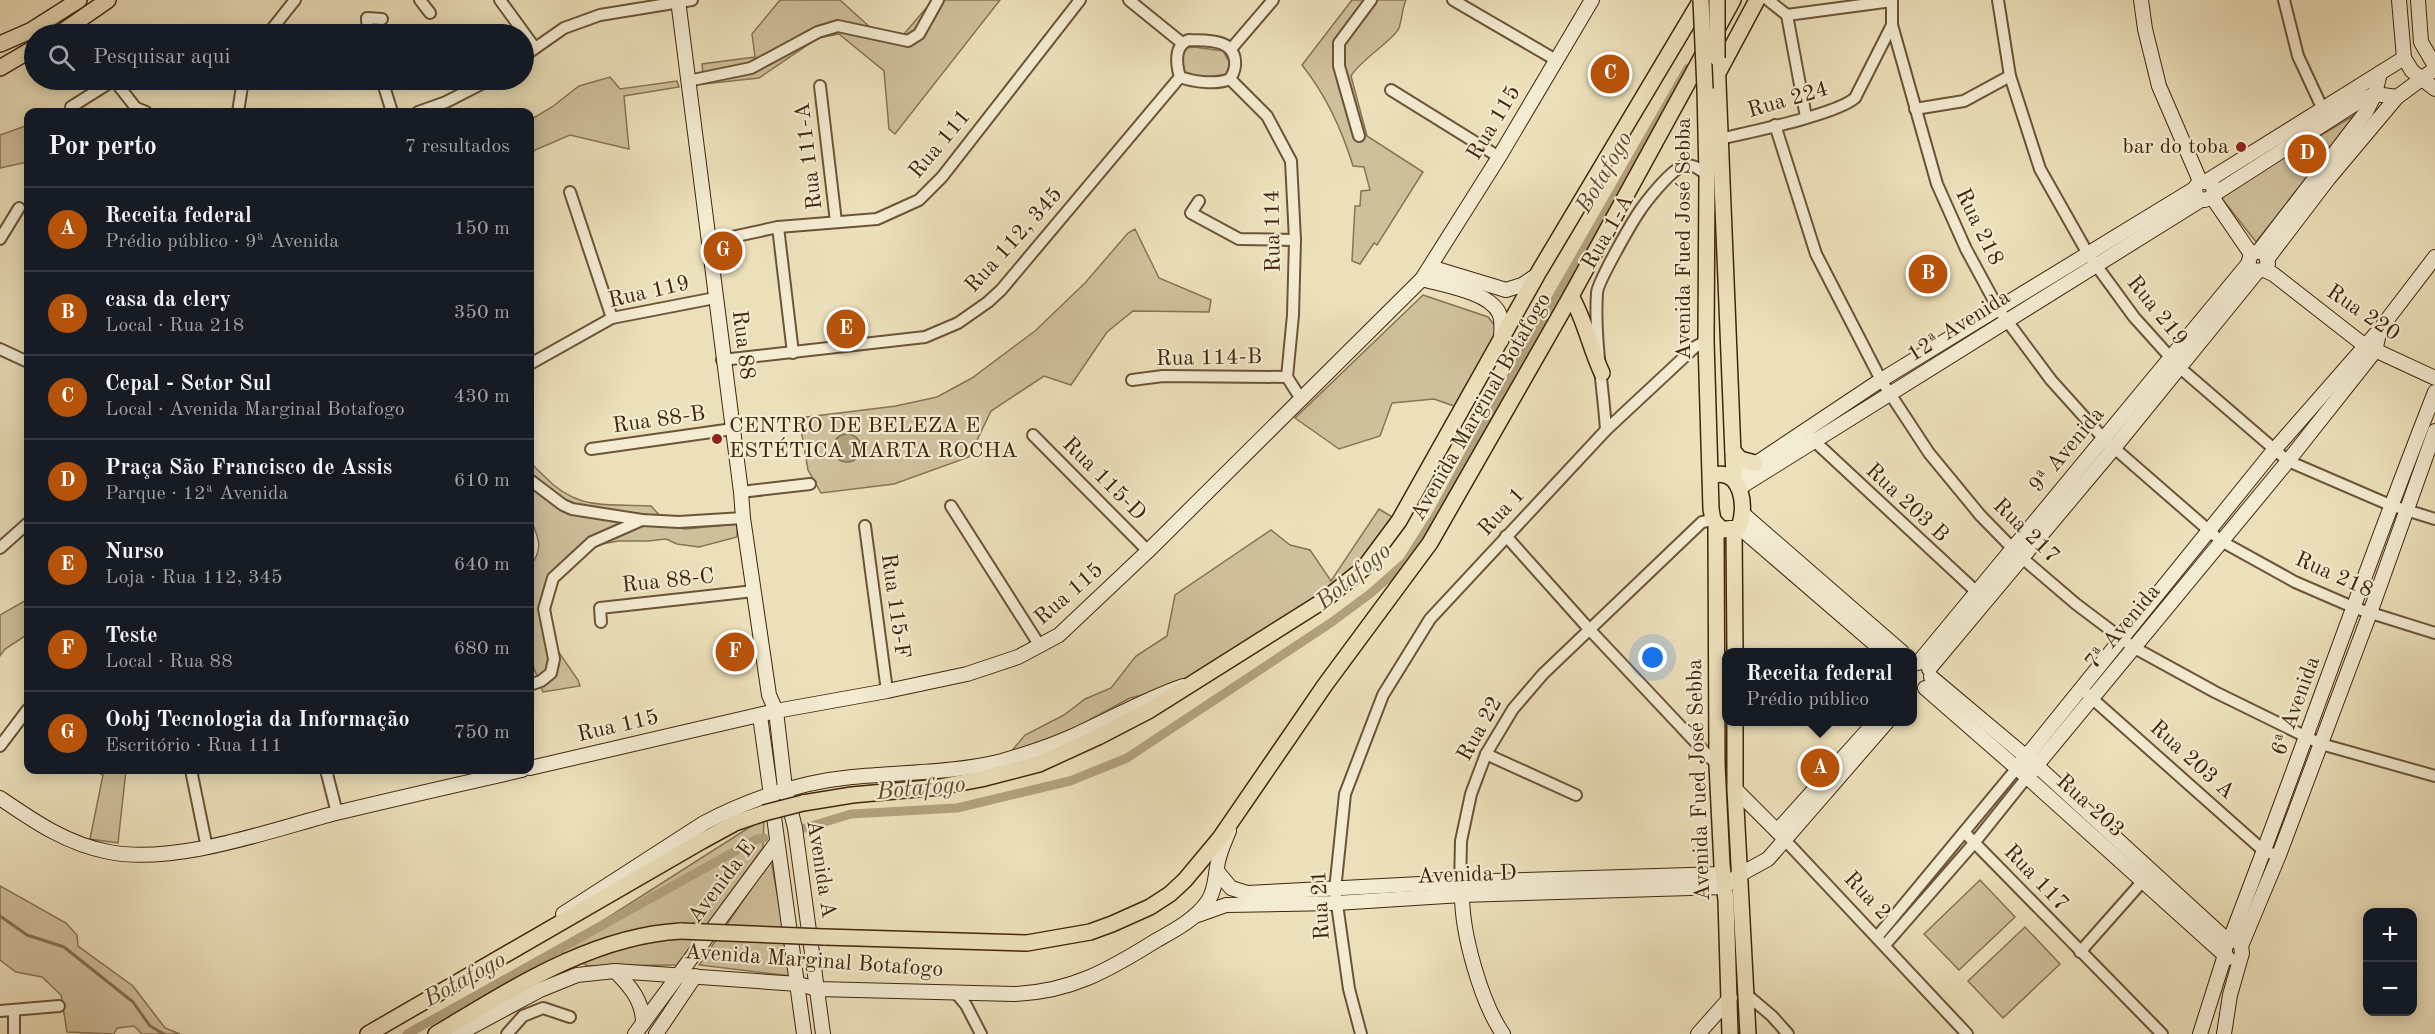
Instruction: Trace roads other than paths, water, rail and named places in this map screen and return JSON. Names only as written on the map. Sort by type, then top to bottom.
[{"type":"main road","points":[[40,24],[79,0]]},
{"type":"main road","points":[[86,24],[108,0]]},
{"type":"main road","name":"Avenida Fued José Sebba","points":[[1701,0],[1707,175],[1706,341],[1714,522],[1717,765],[1730,1034]]},
{"type":"main road","name":"Avenida Marginal Botafogo","points":[[368,1034],[735,823],[803,803],[852,795],[939,787],[1038,765],[1135,718],[1323,601],[1364,568],[1399,521],[1537,275],[1701,0]]},
{"type":"main road","name":"Avenida Fued José Sebba","points":[[1717,0],[1717,65],[1738,523],[1735,648]]},
{"type":"main road","name":"Avenida Marginal Botafogo","points":[[436,1034],[559,963],[632,938],[658,932],[1027,943],[1090,932],[1150,907],[1170,894],[1195,869],[1235,816],[1325,685],[1430,543],[1571,296],[1733,0]]},
{"type":"main road","points":[[1717,65],[1757,0]]},
{"type":"main road","points":[[28,24],[63,9]]},
{"type":"main road","points":[[0,36],[24,26]]},
{"type":"main road","points":[[0,44],[24,34]]},
{"type":"main road","points":[[0,59],[24,50]]},
{"type":"main road","points":[[0,68],[24,52]]},
{"type":"main road","points":[[1705,92],[1715,138],[1720,139]]},
{"type":"main road","points":[[1571,296],[1582,315],[1595,360],[1602,373]]},
{"type":"main road","points":[[1733,451],[1740,459],[1755,463]]},
{"type":"main road","points":[[1711,479],[1719,474],[1728,475],[1736,483]]},
{"type":"main road","points":[[1714,522],[1722,530],[1738,523]]},
{"type":"main road","name":"Avenida Fued José Sebba","points":[[1735,726],[1735,789],[1748,1034]]},
{"type":"main road","points":[[1730,998],[1746,994]]},
{"type":"main road","points":[[1729,1016],[1746,1016]]},
{"type":"street","points":[[276,24],[295,0]]},
{"type":"street","points":[[420,0],[430,13]]},
{"type":"street","points":[[500,0],[518,24]]},
{"type":"street","points":[[534,45],[536,48],[564,28],[600,15],[692,0]]},
{"type":"street","points":[[688,81],[751,68],[818,32],[838,26],[908,41],[919,34],[938,0]]},
{"type":"street","name":"Rua 111","points":[[709,242],[778,227],[877,219],[919,200],[942,177],[1080,0]]},
{"type":"street","points":[[1129,0],[1182,43]]},
{"type":"street","points":[[1231,49],[1273,0]]},
{"type":"street","points":[[1359,136],[1339,66],[1339,43],[1371,0]]},
{"type":"street","points":[[1453,0],[1556,60]]},
{"type":"street","name":"Rua 115","points":[[534,767],[776,711],[887,691],[995,666],[1040,646],[1074,622],[1422,279],[1499,157],[1592,0]]},
{"type":"street","points":[[1768,0],[1787,15],[1806,117]]},
{"type":"street","name":"Rua 219","points":[[1998,0],[2010,76],[2040,169],[2092,260],[2134,317],[2174,363],[2288,461],[2390,505],[2435,519]]},
{"type":"street","name":"Rua 220","points":[[2141,0],[2145,29],[2159,86],[2205,190],[2261,263],[2370,348],[2435,378]]},
{"type":"street","points":[[2284,0],[2298,56],[2325,115]]},
{"type":"street","points":[[2399,0],[2404,58],[2412,71],[2435,89]]},
{"type":"street","points":[[2418,0],[2421,42],[2433,65]]},
{"type":"street","name":"Rua 88","points":[[678,1],[743,518],[769,695],[776,711]]},
{"type":"street","points":[[1787,15],[1892,1]]},
{"type":"street","name":"Rua 218","points":[[1892,1],[1892,25],[1936,184],[1966,249],[2003,315],[2051,380],[2109,444],[2209,533]]},
{"type":"street","points":[[367,24],[367,18],[382,20]]},
{"type":"street","name":"Rua 224","points":[[1720,139],[1806,117],[1849,103],[1855,98],[1892,25]]},
{"type":"street","points":[[1189,40],[1212,41],[1224,44],[1231,49],[1236,65],[1230,79],[1222,82],[1189,80],[1180,77],[1178,49],[1182,43],[1189,40]]},
{"type":"street","points":[[2404,58],[2433,65]]},
{"type":"street","name":"12ª Avenida","points":[[1736,483],[1755,463],[1810,437],[1890,394],[2003,315],[2325,115],[2380,73],[2404,58]]},
{"type":"street","name":"9ª Avenida","points":[[1920,672],[2017,552],[2174,363],[2261,263],[2397,96],[2421,79],[2433,65]]},
{"type":"street","name":"9ª Avenida","points":[[2261,263],[2366,112],[2375,94],[2380,73]]},
{"type":"street","points":[[1915,109],[1964,101],[2010,76]]},
{"type":"street","name":"Rua 112, 345","points":[[723,360],[925,337],[958,323],[988,302],[1028,259],[1180,77]]},
{"type":"street","name":"Rua 114","points":[[1230,79],[1267,116],[1291,161],[1295,240],[1293,315],[1287,377]]},
{"type":"street","name":"Rua 111-A","points":[[820,86],[837,222]]},
{"type":"street","points":[[71,107],[98,90]]},
{"type":"street","points":[[122,90],[136,108]]},
{"type":"street","points":[[239,108],[241,90]]},
{"type":"street","points":[[385,90],[391,108]]},
{"type":"street","points":[[429,108],[469,90]]},
{"type":"street","points":[[1391,90],[1499,157]]},
{"type":"street","points":[[2375,94],[2397,96]]},
{"type":"street","name":"12ª Avenida","points":[[2325,115],[2375,94]]},
{"type":"street","name":"Rua 217","points":[[1775,125],[1816,254],[1881,380],[1929,453],[1980,515],[2017,552],[2128,643],[2307,738],[2435,776]]},
{"type":"street","name":"Rua 1-A","points":[[1606,430],[1597,290],[1639,212],[1670,177],[1678,169],[1688,165],[1697,167],[1707,175]]},
{"type":"street","points":[[570,192],[612,318]]},
{"type":"street","points":[[1199,201],[1191,213],[1239,239],[1295,240]]},
{"type":"street","points":[[0,239],[19,208]]},
{"type":"street","points":[[778,227],[793,353]]},
{"type":"street","name":"7ª Avenida","points":[[2128,643],[2222,541],[2288,461],[2370,348],[2380,329],[2435,257]]},
{"type":"street","points":[[1431,267],[1506,290],[1522,285],[1537,275]]},
{"type":"street","points":[[1422,279],[1482,296],[1491,303],[1500,313],[1501,341]]},
{"type":"street","name":"Rua 119","points":[[534,362],[612,318],[715,298]]},
{"type":"street","name":"12ª Avenida","points":[[1736,483],[1810,437],[1881,380],[2003,315]]},
{"type":"street","name":"Rua 1","points":[[1365,740],[1383,695],[1430,619],[1606,430],[1695,347],[1706,341]]},
{"type":"street","name":"7ª Avenida","points":[[1881,941],[1975,842],[2031,761],[2128,643],[2274,450],[2370,348]]},
{"type":"street","points":[[0,349],[24,360]]},
{"type":"street","name":"Rua 114-B","points":[[1132,380],[1163,376],[1287,377]]},
{"type":"street","points":[[1287,377],[1301,399]]},
{"type":"street","name":"6ª Avenida","points":[[2224,1034],[2234,951],[2265,852],[2355,608],[2390,505],[2435,392]]},
{"type":"street","name":"Rua 88-B","points":[[591,449],[733,429]]},
{"type":"street","name":"6ª Avenida","points":[[2200,1034],[2234,951],[2279,855],[2370,613],[2435,430]]},
{"type":"street","name":"Rua 115-D","points":[[1033,435],[1148,551]]},
{"type":"street","name":"Rua 203 B","points":[[1810,437],[1981,596]]},
{"type":"street","points":[[534,483],[572,509],[642,520],[680,522],[743,518]]},
{"type":"street","points":[[741,492],[810,484]]},
{"type":"street","points":[[951,506],[1040,646]]},
{"type":"street","points":[[534,684],[551,673],[554,659],[544,609],[553,578],[592,542],[642,520]]},
{"type":"street","name":"Rua 22","points":[[1503,1034],[1482,988],[1472,956],[1461,889],[1461,841],[1471,794],[1486,754],[1512,709],[1543,674],[1702,522],[1714,522]]},
{"type":"street","points":[[1738,523],[1879,648]]},
{"type":"street","points":[[1738,523],[1897,648]]},
{"type":"street","name":"Rua 115-F","points":[[865,526],[887,691]]},
{"type":"street","points":[[0,548],[24,527]]},
{"type":"street","points":[[2209,533],[2222,541]]},
{"type":"street","points":[[1506,536],[1589,629],[1717,765]]},
{"type":"street","name":"Rua 218","points":[[2222,541],[2295,582],[2355,608],[2435,633]]},
{"type":"street","name":"Rua 88-C","points":[[601,622],[600,608],[754,591]]},
{"type":"street","name":"Rua 203","points":[[1920,672],[2031,761],[2234,951]]},
{"type":"street","name":"Rua 203","points":[[1920,672],[2022,773],[2142,882],[2234,951]]},
{"type":"street","name":"Avenida Marginal Botafogo","points":[[461,979],[704,823],[728,811],[785,788],[849,777],[978,766],[1001,761],[1076,735],[1151,697],[1190,683]]},
{"type":"street","name":"Rua 203 A","points":[[2087,693],[2265,852],[2279,855]]},
{"type":"street","points":[[760,716],[769,695]]},
{"type":"street","name":"Avenida A","points":[[776,711],[785,788],[795,828],[823,1034]]},
{"type":"street","points":[[0,746],[24,714]]},
{"type":"street","name":"Avenida A","points":[[760,716],[804,1034]]},
{"type":"street","points":[[1723,880],[1739,875],[1768,859],[1781,835],[1872,726]]},
{"type":"street","points":[[1781,835],[1883,726]]},
{"type":"street","name":"Rua 21","points":[[1362,1034],[1349,989],[1335,897],[1343,806],[1365,740]]},
{"type":"street","points":[[1486,754],[1575,795]]},
{"type":"street","name":"7ª Avenida","points":[[1881,941],[1964,832],[2022,773]]},
{"type":"street","points":[[192,774],[207,848]]},
{"type":"street","points":[[327,774],[337,813]]},
{"type":"street","points":[[0,798],[39,825],[68,841],[111,853],[152,854],[207,848],[488,774]]},
{"type":"street","name":"Rua 2","points":[[1735,789],[1967,1034]]},
{"type":"street","name":"Avenida Marginal Botafogo","points":[[458,1034],[540,990],[577,975],[615,971],[798,984],[817,988],[956,993],[1038,993],[1070,986],[1101,974],[1195,916],[1214,891],[1222,849],[1235,816]]},
{"type":"street","name":"Rua 117","points":[[1964,832],[2162,1034]]},
{"type":"street","name":"Avenida E","points":[[639,1028],[777,842]]},
{"type":"street","name":"Avenida D","points":[[1217,871],[1231,888],[1247,892],[1335,897]]},
{"type":"street","name":"Avenida D","points":[[1195,916],[1226,905],[1335,897],[1461,889],[1723,880]]},
{"type":"street","points":[[2080,952],[2142,882]]},
{"type":"street","points":[[615,971],[638,997],[643,1013],[639,1028]]},
{"type":"street","points":[[656,1034],[695,976]]},
{"type":"street","points":[[956,993],[966,1005],[981,1034]]},
{"type":"street","points":[[1746,994],[1772,1016],[1788,1034]]},
{"type":"street","points":[[1698,1034],[1730,998]]},
{"type":"street","points":[[0,1011],[59,1006]]},
{"type":"street","points":[[507,1034],[523,1016],[543,1008],[570,1017]]},
{"type":"street","points":[[14,1010],[14,1034]]},
{"type":"waterway","name":"Botafogo","points":[[805,828],[851,814],[957,808],[1070,781],[1127,758],[1332,622],[1371,593],[1407,561],[1438,512],[1508,382],[1688,68]]},
{"type":"waterway","name":"Botafogo","points":[[407,1034],[757,839],[764,838]]},
{"type":"waterway","points":[[0,916],[27,935],[64,947],[133,1002],[150,1026],[164,1034]]},
{"type":"place","name":"Cepal - Setor Sul","points":[[1610,74]]},
{"type":"place","name":"bar do toba","points":[[2241,147]]},
{"type":"place","name":"Praça São Francisco de Assis","points":[[2307,154]]},
{"type":"place","name":"Oobj Tecnologia da Informação","points":[[723,251]]},
{"type":"place","name":"casa da clery","points":[[1928,274]]},
{"type":"place","name":"Nurso","points":[[846,329]]},
{"type":"place","name":"CENTRO DE BELEZA E ESTÉTICA MARTA ROCHA","points":[[717,439]]},
{"type":"place","name":"Teste","points":[[735,652]]},
{"type":"place","name":"Receita federal","points":[[1820,768]]}]
